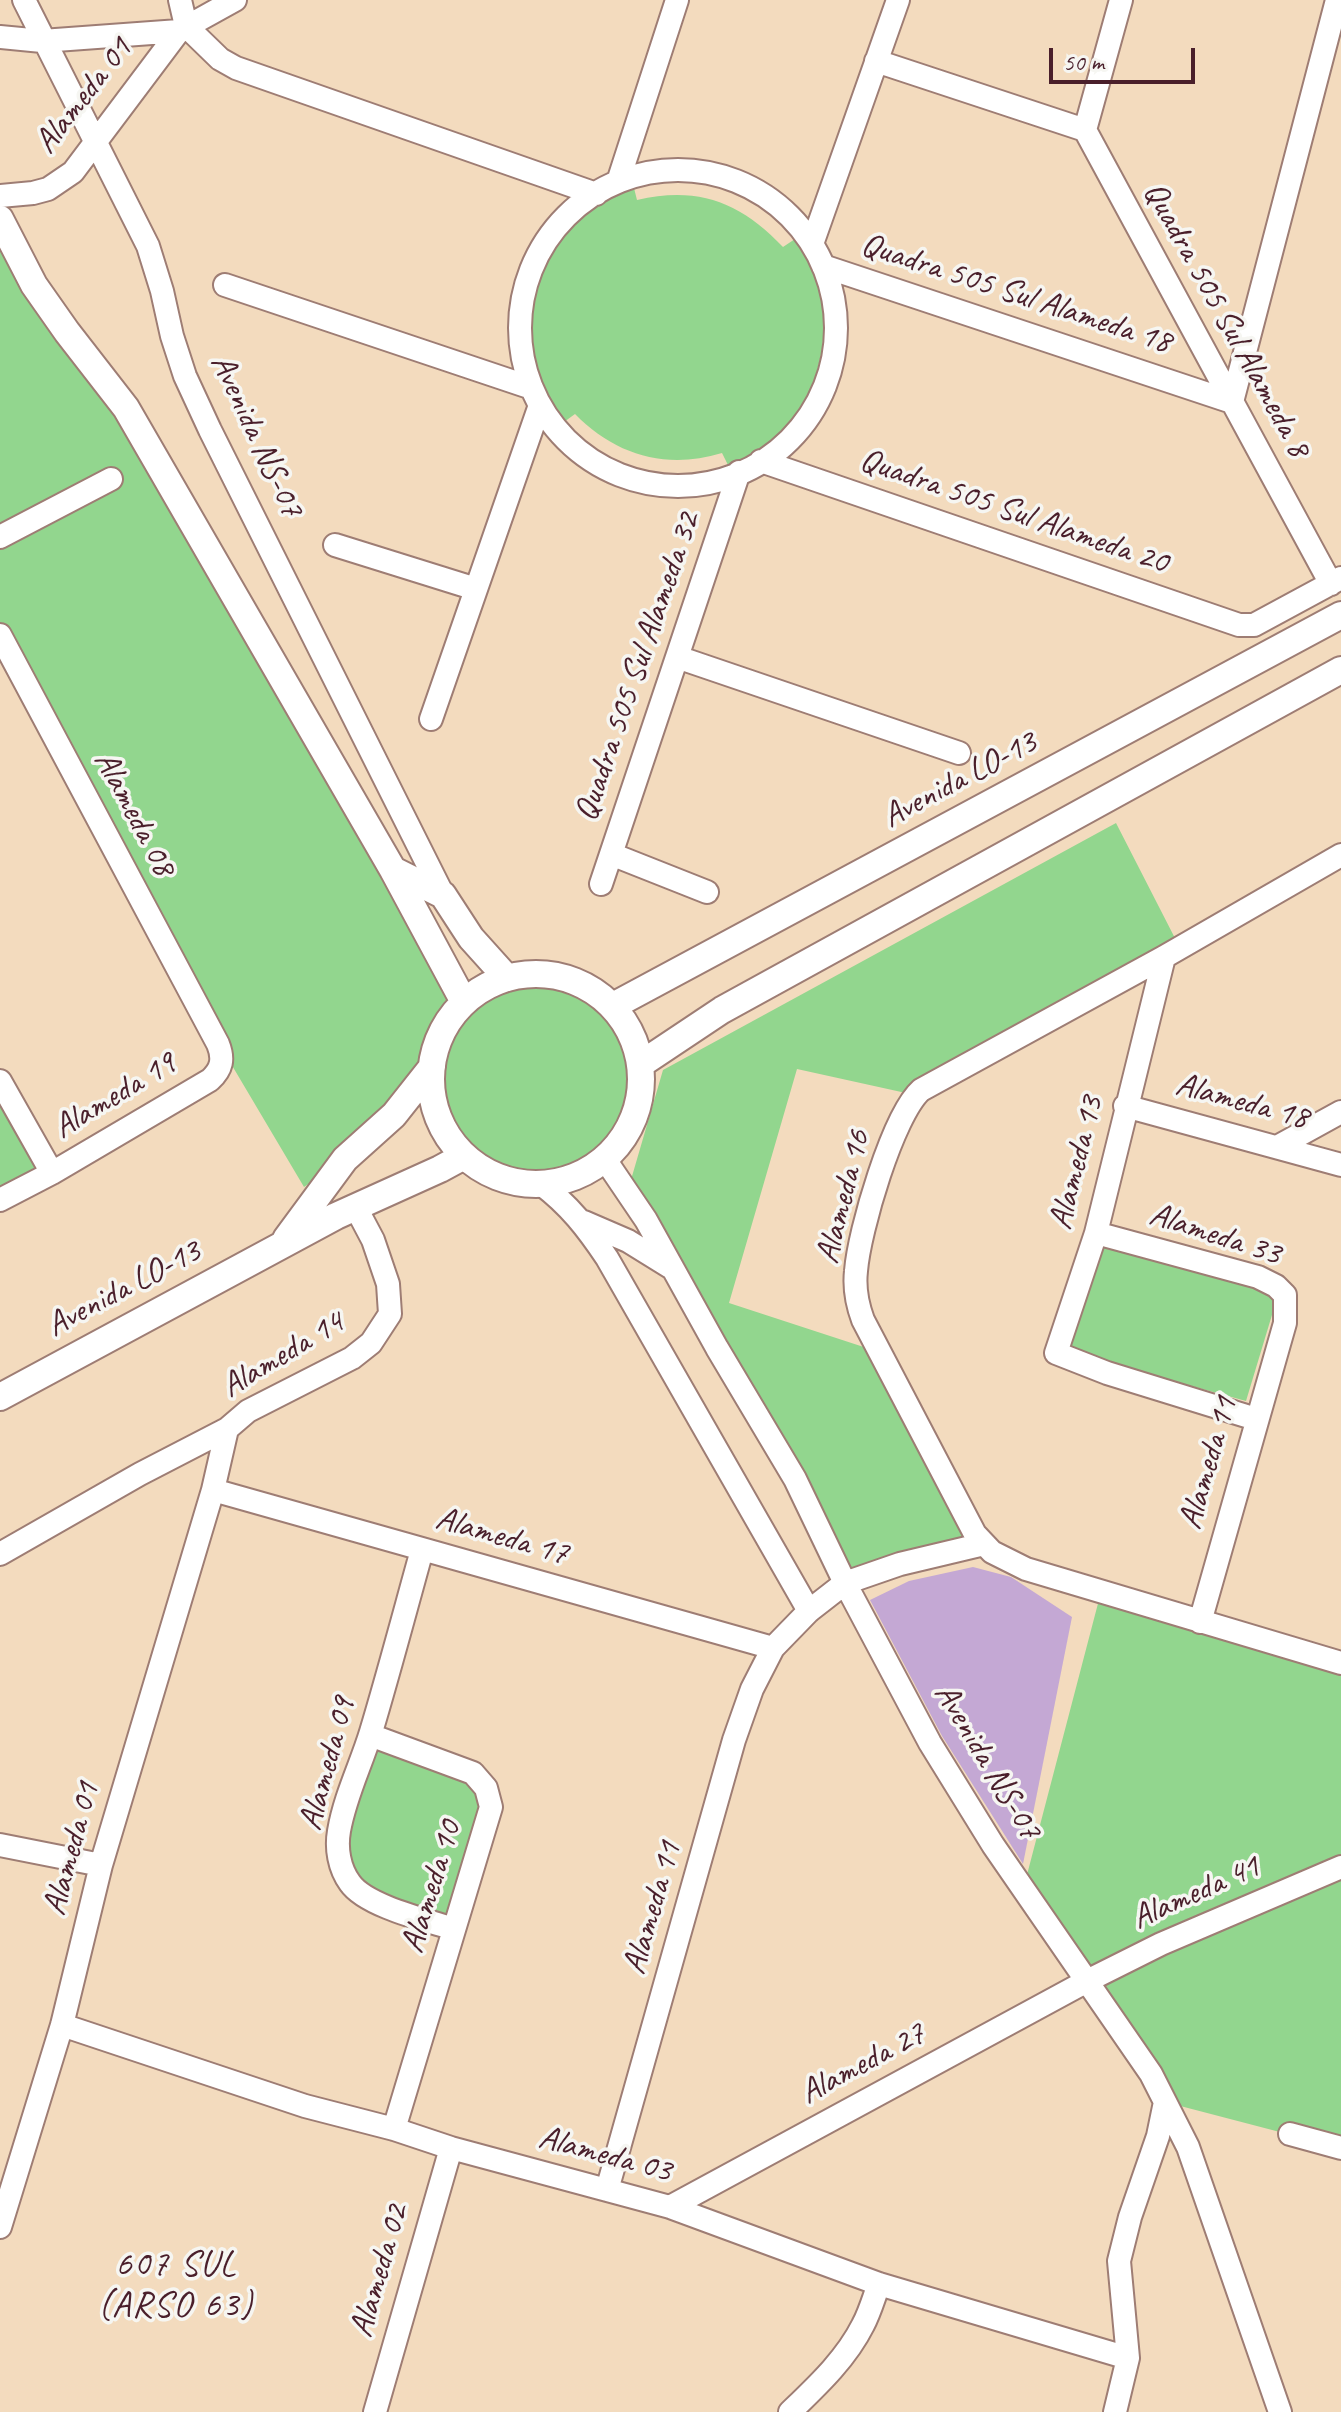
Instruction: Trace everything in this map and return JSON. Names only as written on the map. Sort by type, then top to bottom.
[{"type":"street","name":"Avenida NS-07","points":[[24,0],[148,246],[185,376],[210,430],[443,895],[471,938],[507,978]]},
{"type":"street","points":[[180,0],[182,28],[236,68],[596,194]]},
{"type":"street","points":[[182,28],[235,0]]},
{"type":"street","points":[[618,182],[677,0]]},
{"type":"street","points":[[812,244],[898,0]]},
{"type":"street","points":[[876,61],[1085,130],[1121,0]]},
{"type":"street","points":[[1232,402],[1337,0]]},
{"type":"street","name":"Alameda 01","points":[[0,37],[42,41],[182,28]]},
{"type":"street","name":"Alameda 01","points":[[0,196],[33,193],[60,183],[73,172],[182,28]]},
{"type":"street","name":"Quadra 505 Sul Alameda 8","points":[[1085,130],[1232,402],[1336,581]]},
{"type":"street","points":[[631,140],[640,157],[658,172]]},
{"type":"street","points":[[687,170],[719,175],[755,190],[786,212],[812,244],[833,296],[836,336],[828,375],[812,411],[786,442],[761,461],[739,472],[701,483],[661,484],[623,476],[589,458],[560,433],[536,396],[523,358],[520,319],[527,282],[543,246],[567,216],[596,194],[618,182],[658,172],[687,170]]},
{"type":"street","points":[[552,178],[564,198],[567,216]]},
{"type":"street","points":[[786,212],[814,208],[829,196]]},
{"type":"street","points":[[0,219],[34,285],[126,408],[393,870],[464,1002]]},
{"type":"street","name":"Quadra 505 Sul Alameda 18","points":[[823,266],[1232,402]]},
{"type":"street","points":[[833,296],[846,283],[864,279]]},
{"type":"street","points":[[225,285],[481,371],[536,396]]},
{"type":"street","points":[[481,371],[502,369],[523,358]]},
{"type":"street","points":[[431,719],[523,454],[536,396]]},
{"type":"street","points":[[523,454],[541,439],[560,433]]},
{"type":"street","points":[[786,442],[795,461],[811,479]]},
{"type":"street","name":"Quadra 505 Sul Alameda 20","points":[[761,461],[1246,626],[1254,625],[1336,581]]},
{"type":"street","name":"Quadra 505 Sul Alameda 32","points":[[601,884],[739,472]]},
{"type":"street","points":[[0,537],[111,479]]},
{"type":"street","points":[[701,483],[718,501],[724,519]]},
{"type":"street","points":[[335,545],[476,589]]},
{"type":"street","name":"Avenida LO-13","points":[[613,1006],[1341,615]]},
{"type":"street","name":"Alameda 08","points":[[0,635],[208,1025]]},
{"type":"street","points":[[677,657],[959,753]]},
{"type":"street","points":[[641,1064],[722,1010],[1341,670]]},
{"type":"street","points":[[611,854],[707,892]]},
{"type":"street","name":"Alameda 16","points":[[1341,855],[915,1095],[899,1122],[862,1235],[855,1272],[856,1299],[863,1320],[964,1515],[984,1544],[1009,1563],[1026,1569],[1341,1663]]},
{"type":"street","points":[[393,870],[443,895]]},
{"type":"street","name":"Alameda 13","points":[[1164,957],[1096,1233],[1056,1353],[1256,1419]]},
{"type":"street","points":[[535,974],[564,977],[591,988],[613,1006],[631,1033],[641,1064],[639,1099],[627,1131],[604,1158],[585,1171],[541,1184],[517,1182],[494,1175],[464,1156],[444,1131],[431,1089],[437,1043],[448,1021],[464,1002],[484,988],[507,978],[535,974]]},
{"type":"street","name":"Alameda 19","points":[[0,1200],[210,1080],[218,1073],[222,1061],[208,1025]]},
{"type":"street","name":"Avenida LO-13","points":[[282,1245],[345,1159],[394,1115],[432,1067]]},
{"type":"street","points":[[0,1081],[52,1173]]},
{"type":"street","name":"Alameda 18","points":[[1125,1106],[1341,1165]]},
{"type":"street","points":[[1279,1146],[1341,1112]]},
{"type":"street","name":"Avenida LO-13","points":[[0,1397],[355,1206],[464,1156]]},
{"type":"street","name":"Avenida NS-07","points":[[604,1158],[634,1200],[795,1479],[845,1583],[930,1743],[993,1845],[1151,2074],[1188,2147],[1280,2412]]},
{"type":"street","points":[[541,1184],[563,1200],[583,1221],[607,1258],[809,1611]]},
{"type":"street","name":"Alameda 14","points":[[0,1554],[140,1474],[227,1429],[248,1411],[352,1358],[371,1343],[390,1314],[388,1284],[373,1240],[355,1206]]},
{"type":"street","points":[[583,1221],[628,1241],[673,1269]]},
{"type":"street","name":"Alameda 33","points":[[1096,1233],[1268,1282],[1285,1295],[1285,1323]]},
{"type":"street","name":"Alameda 11","points":[[1200,1622],[1285,1323]]},
{"type":"street","name":"Alameda 01","points":[[0,2227],[62,2025],[101,1865],[213,1490],[227,1429]]},
{"type":"street","name":"Alameda 17","points":[[213,1490],[773,1648]]},
{"type":"street","name":"Alameda 11","points":[[607,2190],[734,1740],[752,1689],[773,1648],[809,1611],[845,1583],[900,1564],[984,1544]]},
{"type":"street","name":"Alameda 09","points":[[422,1550],[370,1735],[348,1793],[337,1849],[348,1881],[370,1899],[454,1929]]},
{"type":"street","name":"Alameda 10","points":[[370,1735],[473,1773],[490,1797],[491,1807],[394,2129]]},
{"type":"street","points":[[0,1845],[101,1865]]},
{"type":"street","name":"Alameda 41","points":[[1087,1981],[1338,1863]]},
{"type":"street","name":"Alameda 27","points":[[670,2207],[1087,1981]]},
{"type":"street","name":"Alameda 03","points":[[62,2025],[305,2106],[670,2207],[879,2284],[1128,2358]]},
{"type":"street","points":[[1115,2412],[1128,2358],[1119,2261],[1130,2217],[1158,2136],[1165,2102]]},
{"type":"street","points":[[1290,2134],[1341,2148]]},
{"type":"street","name":"Alameda 02","points":[[375,2412],[451,2148]]},
{"type":"street","points":[[790,2412],[846,2353],[863,2325],[879,2284]]},
{"type":"green space","points":[[634,188],[637,200],[680,195],[717,201],[751,219],[783,247],[795,239],[810,263],[820,290],[824,319],[822,347],[816,375],[804,402],[788,426],[767,446],[728,465],[722,453],[681,460],[642,455],[607,440],[575,414],[564,422],[538,374],[531,329],[533,303],[540,277],[552,252],[586,212],[608,198]]},
{"type":"green space","points":[[0,214],[465,1002],[508,979],[552,976],[593,990],[609,1002],[621,1018],[634,1045],[640,1081],[634,1114],[618,1142],[594,1164],[564,1178],[532,1182],[499,1176],[464,1155],[440,1119],[434,1101],[432,1069],[345,1159],[304,1187],[208,1025],[0,640]]},
{"type":"green space","points":[[1116,823],[1180,948],[915,1095],[797,1069],[729,1303],[879,1352],[984,1544],[845,1583],[628,1190],[663,1070]]},
{"type":"green space","points":[[0,1080],[52,1173],[0,1200]]},
{"type":"green space","points":[[1098,1242],[1278,1295],[1246,1401],[1057,1349]]},
{"type":"green space","points":[[1101,1592],[1341,1663],[1341,2148],[1165,2102],[1023,1890]]},
{"type":"green space","points":[[370,1735],[473,1773],[490,1797],[454,1929],[346,1876],[348,1793]]},
{"type":"building","points":[[973,1567],[1011,1577],[1072,1617],[1023,1864],[942,1736],[870,1600],[909,1581]]},
{"type":"district","name":"607 SUL (ARSO 63)","points":[[176,2286]]}]
